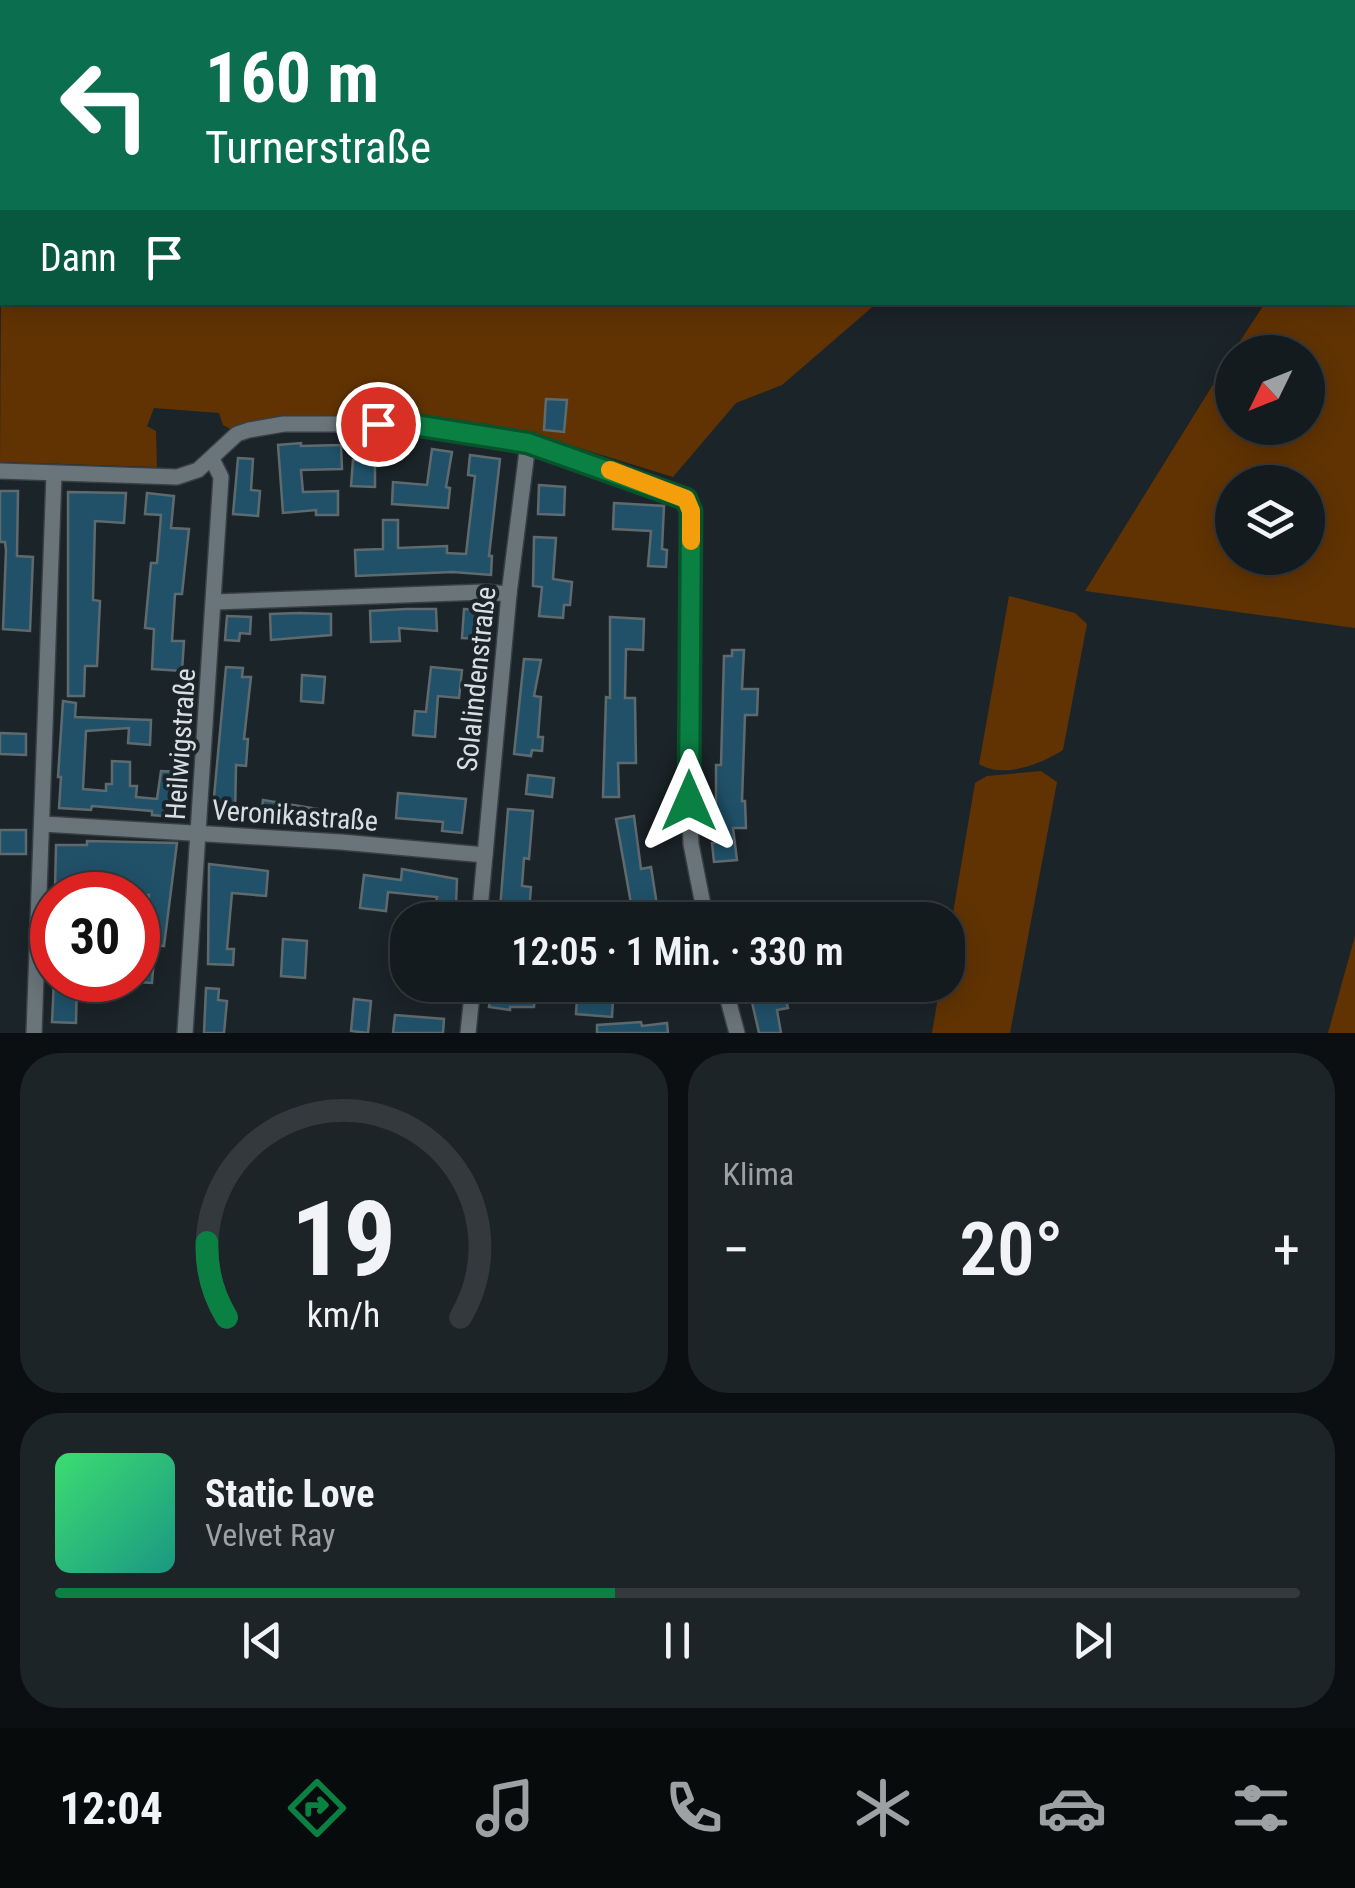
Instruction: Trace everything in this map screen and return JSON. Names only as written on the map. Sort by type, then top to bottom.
[{"type":"street","points":[[0,471],[177,476],[198,470],[237,434],[284,424],[408,424],[528,443],[686,499],[691,511],[689,801],[702,902]]},
{"type":"street","name":"Solalindenstraße","points":[[480,902],[509,594],[528,443]]},
{"type":"street","name":"Heilwigstraße","points":[[185,1033],[221,477],[212,460]]},
{"type":"street","points":[[34,1033],[54,474]]},
{"type":"street","points":[[215,602],[509,594]]},
{"type":"street","name":"Veronikastraße","points":[[43,824],[484,855]]},
{"type":"street","points":[[468,1033],[471,1002]]},
{"type":"street","points":[[728,1002],[736,1033]]},
{"type":"shaded area","points":[[1,305],[875,305],[782,385],[736,403],[673,477],[521,430],[367,417],[234,431],[223,425],[219,413],[154,408],[147,426],[156,431],[157,467],[0,462]]},
{"type":"shaded area","points":[[1264,305],[1355,305],[1355,628],[1085,591],[1215,381],[1215,445],[1325,445],[1325,335],[1244,335]]},
{"type":"shaded area","points":[[1009,596],[1075,613],[1087,624],[1063,750],[1033,765],[999,770],[979,764]]},
{"type":"shaded area","points":[[1041,771],[1057,782],[1010,1033],[932,1033],[937,1002],[965,1002],[965,902],[955,902],[975,783],[987,776]]},
{"type":"shaded area","points":[[1355,936],[1355,1033],[1328,1033]]},
{"type":"building","points":[[546,399],[567,400],[564,432],[544,430]]},
{"type":"building","points":[[278,445],[341,445],[342,469],[301,470],[303,492],[338,491],[338,515],[316,515],[316,510],[283,513]]},
{"type":"building","points":[[432,449],[452,452],[446,487],[450,488],[448,508],[392,504],[393,482],[427,485]]},
{"type":"building","points":[[470,455],[500,459],[489,556],[491,575],[453,572],[356,576],[355,550],[383,549],[383,520],[398,520],[398,548],[447,546],[447,553],[466,554],[475,476],[468,475]]},
{"type":"building","points":[[238,458],[253,459],[251,490],[260,491],[258,516],[233,514]]},
{"type":"building","points":[[353,460],[375,461],[375,487],[351,486]]},
{"type":"building","points":[[539,485],[565,487],[564,515],[538,514]]},
{"type":"building","points":[[0,491],[18,491],[17,556],[33,557],[30,631],[3,629],[6,550],[5,542],[0,542]]},
{"type":"building","points":[[68,492],[126,493],[124,523],[95,521],[93,600],[100,601],[97,666],[85,666],[84,696],[68,696]]},
{"type":"building","points":[[147,493],[174,496],[171,528],[189,529],[182,594],[175,594],[172,641],[184,641],[182,671],[152,669],[154,629],[145,628],[151,563],[157,563],[161,515],[145,514]]},
{"type":"building","points":[[614,503],[664,506],[662,549],[667,550],[666,567],[648,566],[651,531],[613,529]]},
{"type":"building","points":[[534,537],[556,538],[553,579],[572,582],[570,605],[564,605],[563,618],[539,616],[542,587],[533,586]]},
{"type":"building","points":[[436,609],[437,631],[399,628],[400,641],[371,642],[370,611]]},
{"type":"building","points":[[464,609],[484,610],[483,639],[462,638]]},
{"type":"building","points":[[270,614],[331,614],[331,635],[271,640]]},
{"type":"building","points":[[227,616],[251,617],[250,634],[240,633],[239,641],[225,640]]},
{"type":"building","points":[[610,617],[644,619],[643,650],[626,649],[625,698],[635,698],[636,763],[618,763],[619,797],[603,797],[606,697],[610,698]]},
{"type":"building","points":[[732,650],[744,650],[742,689],[758,689],[757,715],[745,715],[742,801],[746,828],[733,828],[737,860],[714,862],[712,843],[719,842],[718,816],[710,816],[710,802],[716,802],[716,765],[721,765],[724,656],[732,656]]},
{"type":"building","points":[[524,659],[541,660],[534,696],[541,697],[538,737],[543,737],[542,751],[532,750],[531,756],[514,754]]},
{"type":"building","points":[[226,667],[243,668],[242,677],[251,677],[244,739],[248,739],[246,766],[236,765],[235,819],[216,818],[218,798],[214,797]]},
{"type":"building","points":[[431,667],[462,670],[459,698],[438,696],[435,737],[413,735],[415,711],[426,712]]},
{"type":"building","points":[[302,675],[325,677],[323,703],[301,701]]},
{"type":"building","points":[[63,701],[76,703],[75,717],[151,720],[150,745],[128,743],[129,728],[86,731],[83,789],[106,791],[106,784],[112,784],[112,761],[130,762],[130,786],[137,786],[136,797],[157,799],[161,771],[179,772],[175,817],[92,806],[91,810],[59,808]]},
{"type":"building","points":[[0,733],[26,734],[26,755],[0,754]]},
{"type":"building","points":[[528,775],[554,778],[552,797],[526,794]]},
{"type":"building","points":[[398,793],[466,799],[462,833],[442,831],[443,822],[396,818]]},
{"type":"building","points":[[263,800],[318,809],[316,825],[261,820]]},
{"type":"building","points":[[508,809],[533,811],[529,859],[524,858],[522,886],[531,887],[530,902],[501,902]]},
{"type":"building","points":[[634,816],[641,869],[651,867],[657,902],[631,902],[616,819]]},
{"type":"building","points":[[0,830],[26,830],[26,854],[0,854]]},
{"type":"building","points":[[87,841],[177,843],[164,946],[160,946],[160,872],[55,872],[56,845],[87,845]]},
{"type":"building","points":[[209,864],[268,871],[266,896],[232,893],[227,949],[234,949],[233,965],[208,964]]},
{"type":"building","points":[[402,869],[457,879],[456,902],[388,892],[386,911],[360,908],[364,875],[401,880]]},
{"type":"building","points":[[283,939],[307,941],[305,978],[281,976]]},
{"type":"building","points":[[206,988],[219,989],[218,1000],[227,1001],[224,1033],[204,1033]]},
{"type":"building","points":[[354,999],[371,1001],[368,1033],[351,1031]]},
{"type":"building","points":[[53,1002],[76,1002],[76,1023],[52,1022]]},
{"type":"building","points":[[490,1002],[534,1002],[534,1007],[510,1010],[489,1007]]},
{"type":"building","points":[[577,1002],[613,1002],[612,1017],[576,1014]]},
{"type":"building","points":[[752,1002],[786,1002],[788,1008],[777,1010],[781,1033],[759,1033]]},
{"type":"building","points":[[395,1015],[444,1019],[443,1033],[393,1033]]},
{"type":"building","points":[[641,1022],[642,1026],[667,1023],[668,1033],[597,1033],[597,1025]]},
{"type":"slow traffic","points":[[610,470],[686,499],[691,511],[691,541]]},
{"type":"route","points":[[378,424],[408,424],[528,443],[686,499],[691,511],[689,801]]}]
